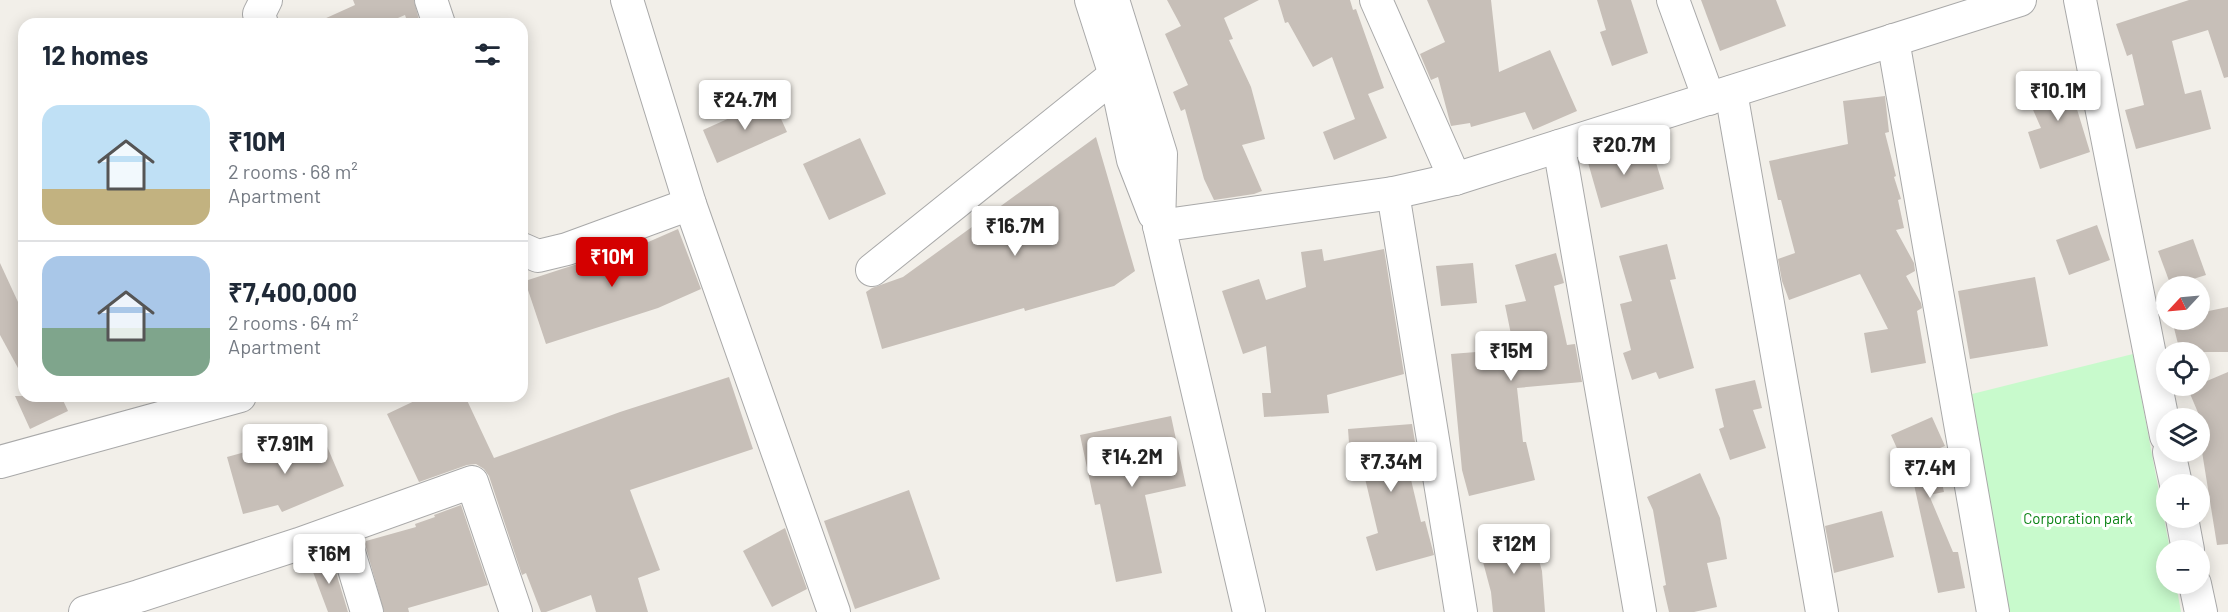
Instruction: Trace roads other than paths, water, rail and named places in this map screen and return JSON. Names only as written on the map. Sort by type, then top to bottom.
[{"type":"street","points":[[260,18],[259,14],[266,0]]},
{"type":"street","points":[[431,0],[437,18]]},
{"type":"street","points":[[627,0],[690,204],[833,612]]},
{"type":"street","points":[[1091,0],[1114,75],[1133,160],[1159,226],[1249,612]]},
{"type":"street","points":[[1113,0],[1161,154],[1159,226]]},
{"type":"street","points":[[1376,0],[1455,179]]},
{"type":"street","points":[[1673,0],[1720,95],[1822,612]]},
{"type":"street","points":[[1159,226],[1393,193],[1455,179],[1893,40],[1951,10],[2020,0]]},
{"type":"street","points":[[2080,0],[2160,408]]},
{"type":"street","points":[[1893,40],[1993,612]]},
{"type":"street","points":[[872,270],[1114,75]]},
{"type":"street","points":[[1559,146],[1640,612]]},
{"type":"street","points":[[1393,193],[1461,612]]},
{"type":"street","points":[[528,252],[538,256],[567,249],[690,204]]},
{"type":"street","points":[[0,462],[165,406],[195,402]]},
{"type":"street","points":[[85,612],[139,597],[342,529],[472,482],[516,612]]},
{"type":"street","points":[[342,529],[368,612]]},
{"type":"street","points":[[2197,594],[2200,612]]},
{"type":"park label","name":"Corporation park","points":[[2078,518]]}]
